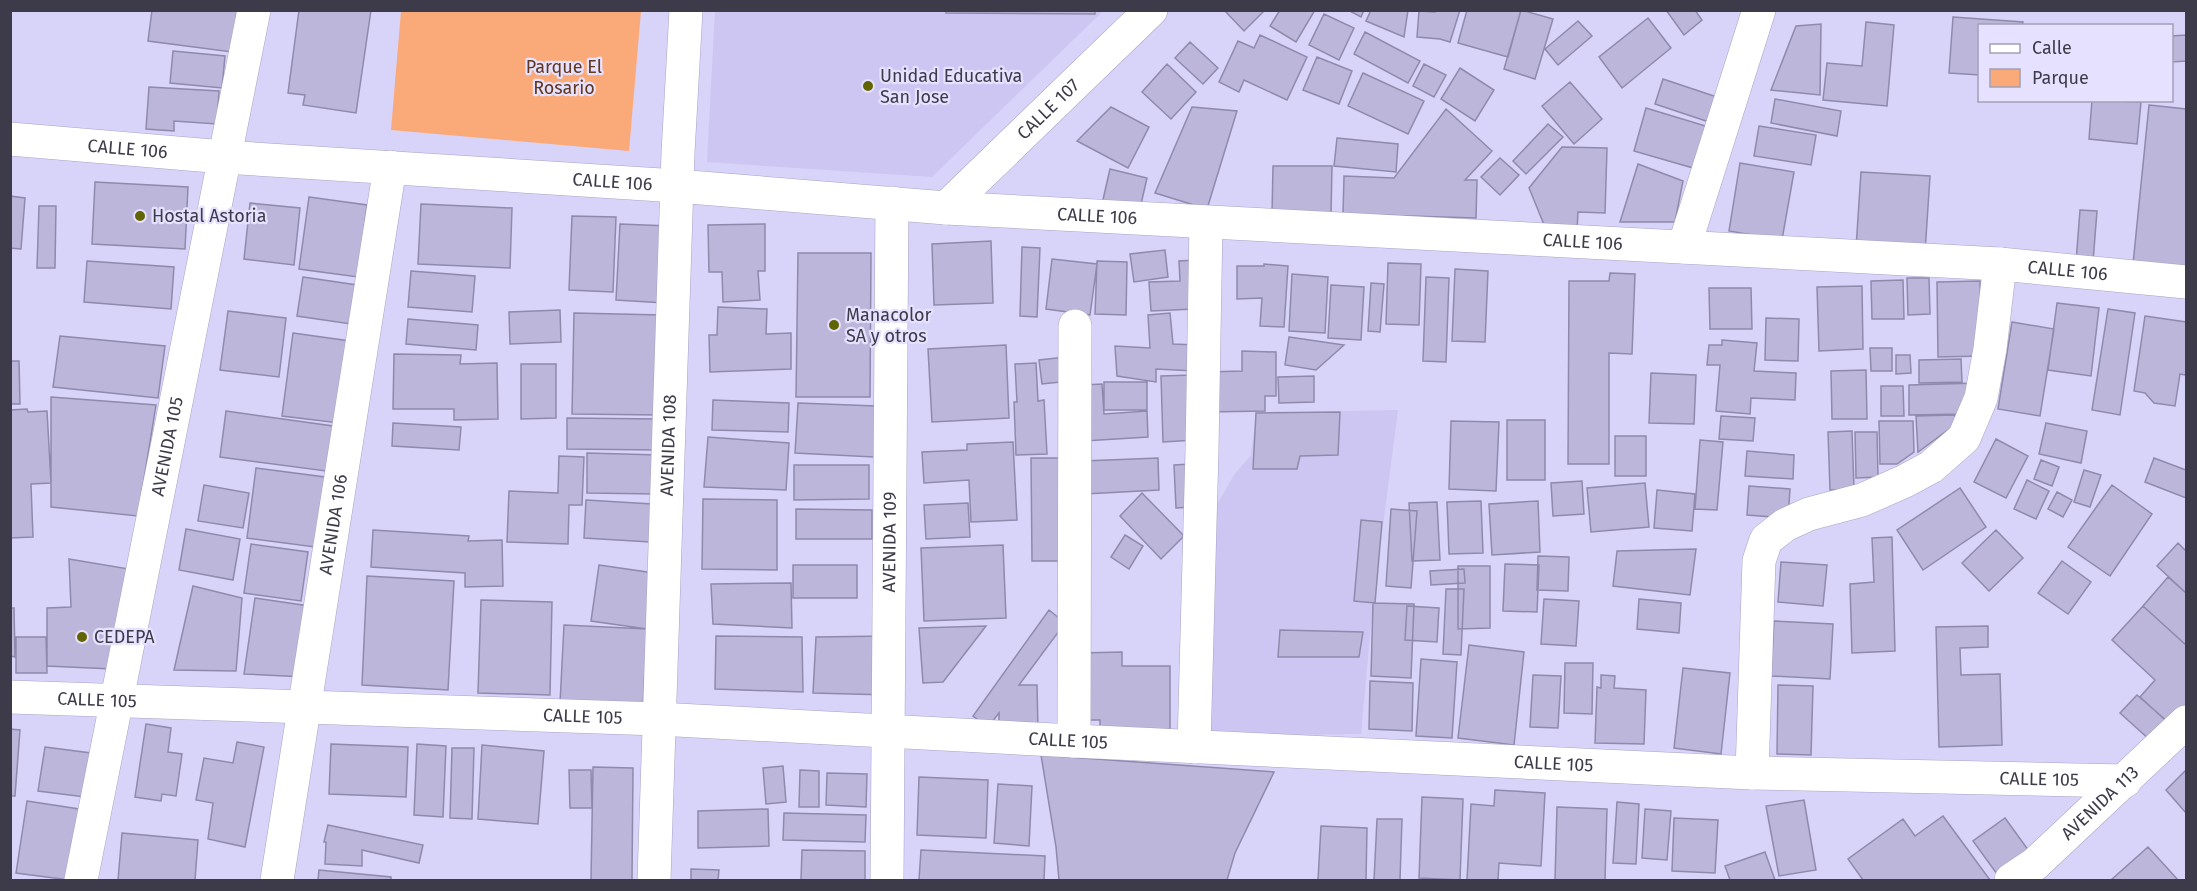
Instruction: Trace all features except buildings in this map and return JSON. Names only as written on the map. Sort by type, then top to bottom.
[{"type":"street","name":"AVENIDA 105","points":[[81,880],[254,10]]},
{"type":"street","name":"AVENIDA 108","points":[[654,880],[677,186],[687,10]]},
{"type":"street","name":"CALLE 107","points":[[946,208],[1151,10]]},
{"type":"street","points":[[1683,247],[1759,10]]},
{"type":"street","name":"CALLE 106","points":[[10,139],[224,157],[677,186],[946,208],[2000,264],[2187,282]]},
{"type":"street","name":"AVENIDA 106","points":[[277,880],[390,167]]},
{"type":"street","name":"AVENIDA 109","points":[[887,880],[892,203]]},
{"type":"street","points":[[1194,747],[1203,438],[1206,223]]},
{"type":"street","points":[[1752,773],[1759,561],[1766,540],[1785,525],[1809,514],[1862,500],[1905,482],[1931,467],[1964,438],[1981,398],[1990,349],[2000,264]]},
{"type":"street","points":[[1074,741],[1075,327]]},
{"type":"street","name":"CALLE 105","points":[[10,697],[658,719],[1752,773],[2124,781]]},
{"type":"street","name":"AVENIDA 113","points":[[2011,880],[2035,864],[2187,722]]},
{"type":"shaded area","name":"Unidad Educativa San Jose","points":[[715,11],[1103,11],[932,177],[707,162]]},
{"type":"shaded area","points":[[1398,410],[1373,603],[1361,734],[1187,736],[1179,702],[1180,639],[1187,562],[1234,475],[1251,455],[1256,413]]},
{"type":"green space","name":"Parque El Rosario","points":[[401,11],[641,11],[629,151],[391,130]]},
{"type":"place","name":"Unidad Educativa San Jose","points":[[868,86]]},
{"type":"place","name":"Hostal Astoria","points":[[140,216]]},
{"type":"place","name":"Manacolor SA y otros","points":[[834,325]]},
{"type":"place","name":"CEDEPA","points":[[82,637]]}]
